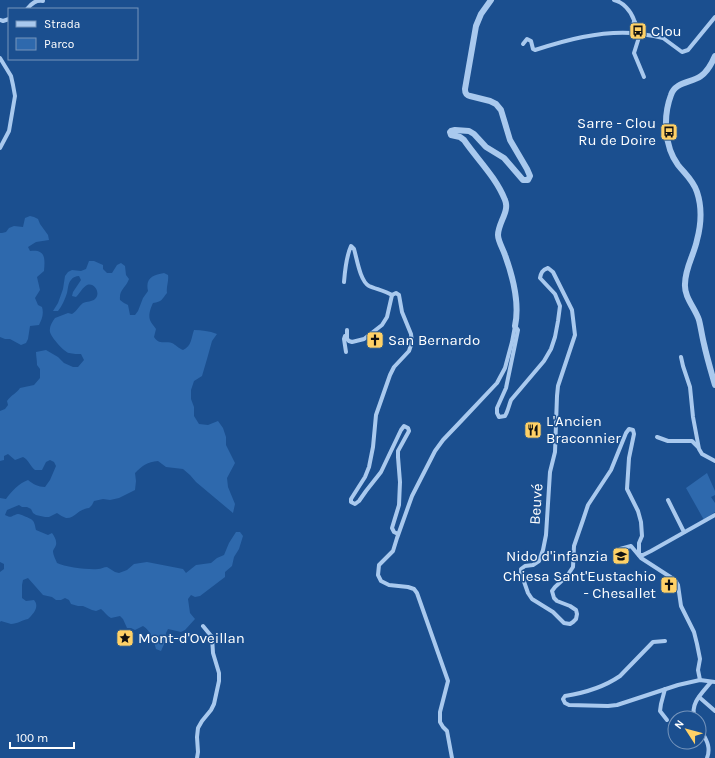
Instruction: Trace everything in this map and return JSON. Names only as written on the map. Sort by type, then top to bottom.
[{"type":"street","points":[[452,758],[447,731],[440,722],[440,712],[448,681],[417,593],[414,589],[408,587],[389,585],[381,581],[378,575],[379,566],[393,551],[412,496],[435,451],[462,418],[497,383],[505,368],[512,342],[516,320],[514,289],[510,269],[498,235],[506,209],[506,201],[488,170],[464,140],[460,137],[451,135],[450,132],[455,130],[469,131],[474,134],[486,147],[504,158],[523,180],[528,180],[530,176],[510,140],[501,110],[496,104],[490,101],[467,95],[465,93],[476,26],[481,14],[491,0]]},
{"type":"street","points":[[614,0],[624,5],[634,19],[640,34],[634,53],[644,77]]},
{"type":"street","points":[[28,8],[36,1],[43,1]]},
{"type":"street","points":[[640,34],[663,38],[682,52],[685,52],[715,17]]},
{"type":"street","points":[[523,44],[527,39],[531,41],[533,49],[536,50],[581,37],[621,32],[632,33],[634,19]]},
{"type":"street","points":[[715,56],[702,75],[692,81],[677,86],[674,89],[666,119],[667,135],[671,152],[678,164],[692,180],[699,200],[700,209],[697,240],[687,270],[685,289],[686,295],[698,319],[715,385]]},
{"type":"street","points":[[0,58],[11,76],[14,85],[14,96],[9,131],[0,148]]},
{"type":"street","points":[[344,282],[345,266],[351,246],[354,249],[364,282],[392,295],[396,293],[398,294],[402,312],[411,334],[412,342],[409,351],[394,367],[376,415],[370,467],[351,499],[351,502],[355,504],[359,501],[380,472],[401,430],[404,426],[408,428],[409,431],[398,451],[400,482],[399,505],[392,528],[394,532],[398,534]]},
{"type":"street","name":"Beuvé","points":[[515,326],[518,330],[506,388],[497,408],[497,413],[500,417],[505,416],[512,400],[544,361],[551,349],[555,337],[560,306],[555,294],[540,278],[544,269],[548,268],[553,272],[572,310],[575,335],[558,386],[555,452],[550,472],[546,535],[543,550],[539,561],[521,569],[521,574],[529,596],[553,612],[564,622],[570,624],[576,619],[576,610],[557,601],[552,592],[573,567],[574,546],[586,512],[605,480],[629,429],[633,430],[634,434],[629,458],[627,489],[642,522],[642,536],[639,555]]},
{"type":"street","points":[[346,352],[344,339],[347,330],[347,339],[352,342],[364,339],[382,325],[387,317],[392,295]]},
{"type":"street","points":[[681,356],[690,387],[692,412],[699,449]]},
{"type":"street","points":[[657,437],[668,441],[692,441],[696,444],[702,454],[715,461]]},
{"type":"street","points":[[668,500],[684,532]]},
{"type":"street","points":[[639,555],[643,555],[651,551],[715,515]]},
{"type":"street","points":[[620,549],[631,546],[641,558],[676,580],[681,606],[694,632],[697,644],[700,659],[698,670],[700,680]]},
{"type":"street","points":[[196,758],[198,752],[198,728],[214,704],[219,680],[219,673],[213,653],[212,637],[203,626]]},
{"type":"street","points":[[665,641],[653,642],[620,676],[614,680],[583,693],[565,696],[563,699],[565,703],[569,705],[618,705],[678,685],[700,680],[713,682]]},
{"type":"street","points":[[693,710],[694,704],[713,682]]},
{"type":"street","points":[[665,689],[660,704],[660,711],[667,720]]},
{"type":"street","points":[[699,697],[715,711]]},
{"type":"street","points":[[707,740],[709,753],[707,758]]},
{"type":"green space","points":[[30,216],[38,219],[48,235],[49,240],[36,242],[28,247],[30,251],[42,253],[44,259],[44,271],[37,277],[40,290],[35,298],[38,305],[42,307],[43,314],[39,325],[30,326],[28,339],[26,343],[21,345],[10,339],[0,337],[0,233],[6,232],[9,228],[14,226],[23,227],[25,218]]},
{"type":"green space","points":[[89,261],[94,261],[103,265],[103,269],[107,273],[112,273],[117,265],[121,263],[125,266],[126,275],[129,279],[121,293],[120,300],[128,305],[130,315],[135,315],[138,311],[143,298],[148,291],[147,287],[149,280],[156,275],[164,273],[168,275],[167,293],[163,299],[153,303],[149,318],[156,329],[154,337],[158,341],[172,343],[183,350],[190,344],[194,330],[217,334],[212,341],[202,376],[194,381],[191,390],[191,399],[194,407],[194,416],[199,424],[208,425],[218,421],[223,428],[226,437],[226,445],[235,463],[227,478],[228,487],[235,504],[233,513],[183,469],[166,467],[158,461],[145,464],[135,473],[135,490],[119,498],[94,501],[89,508],[82,510],[69,518],[63,517],[57,513],[49,517],[36,515],[31,509],[19,505],[7,510],[5,515],[11,517],[18,514],[30,518],[35,524],[36,530],[48,535],[52,533],[56,541],[53,551],[57,563],[83,569],[98,569],[107,567],[119,573],[127,570],[134,564],[147,562],[183,569],[186,573],[196,565],[211,563],[224,555],[236,532],[240,532],[243,536],[239,549],[234,557],[232,566],[225,572],[225,577],[200,596],[195,597],[191,595],[188,599],[190,613],[195,619],[185,630],[181,632],[168,629],[161,651],[156,649],[150,633],[143,626],[135,630],[127,628],[120,616],[111,618],[101,609],[96,611],[83,606],[71,604],[69,600],[65,598],[56,600],[52,597],[43,595],[28,578],[23,580],[22,598],[26,601],[34,600],[36,603],[36,608],[34,613],[28,619],[15,623],[11,624],[0,622],[0,572],[4,569],[4,564],[0,562],[0,498],[6,499],[18,485],[28,480],[36,485],[45,487],[56,466],[54,462],[50,460],[46,462],[42,470],[35,470],[23,457],[15,460],[8,454],[4,456],[4,460],[0,461],[0,411],[5,409],[8,405],[7,401],[20,388],[34,385],[40,378],[40,369],[37,365],[36,352],[46,350],[58,357],[64,363],[73,367],[78,367],[84,360],[81,354],[69,353],[64,350],[53,337],[50,330],[55,318],[68,313],[72,314],[83,303],[92,301],[97,297],[96,289],[92,285],[87,285],[84,287],[76,297],[72,296],[81,280],[79,276],[76,276],[69,283],[66,295],[58,311],[53,311],[58,303],[63,289],[65,276],[72,270],[81,271],[86,269]]},
{"type":"green space","points":[[707,473],[715,491],[715,495],[711,497],[715,503],[715,512],[704,520],[686,488]]},
{"type":"place","name":"Clou","points":[[638,31]]},
{"type":"place","name":"Sarre - Clou Ru de Doire","points":[[669,132]]},
{"type":"place","name":"San Bernardo","points":[[375,340]]},
{"type":"place","name":"L'Ancien Braconnier","points":[[533,430]]},
{"type":"place","name":"Nido d'infanzia","points":[[621,556]]},
{"type":"place","name":"Chiesa Sant'Eustachio - Chesallet","points":[[669,585]]},
{"type":"place","name":"Mont-d'Oveillan","points":[[125,638]]}]
